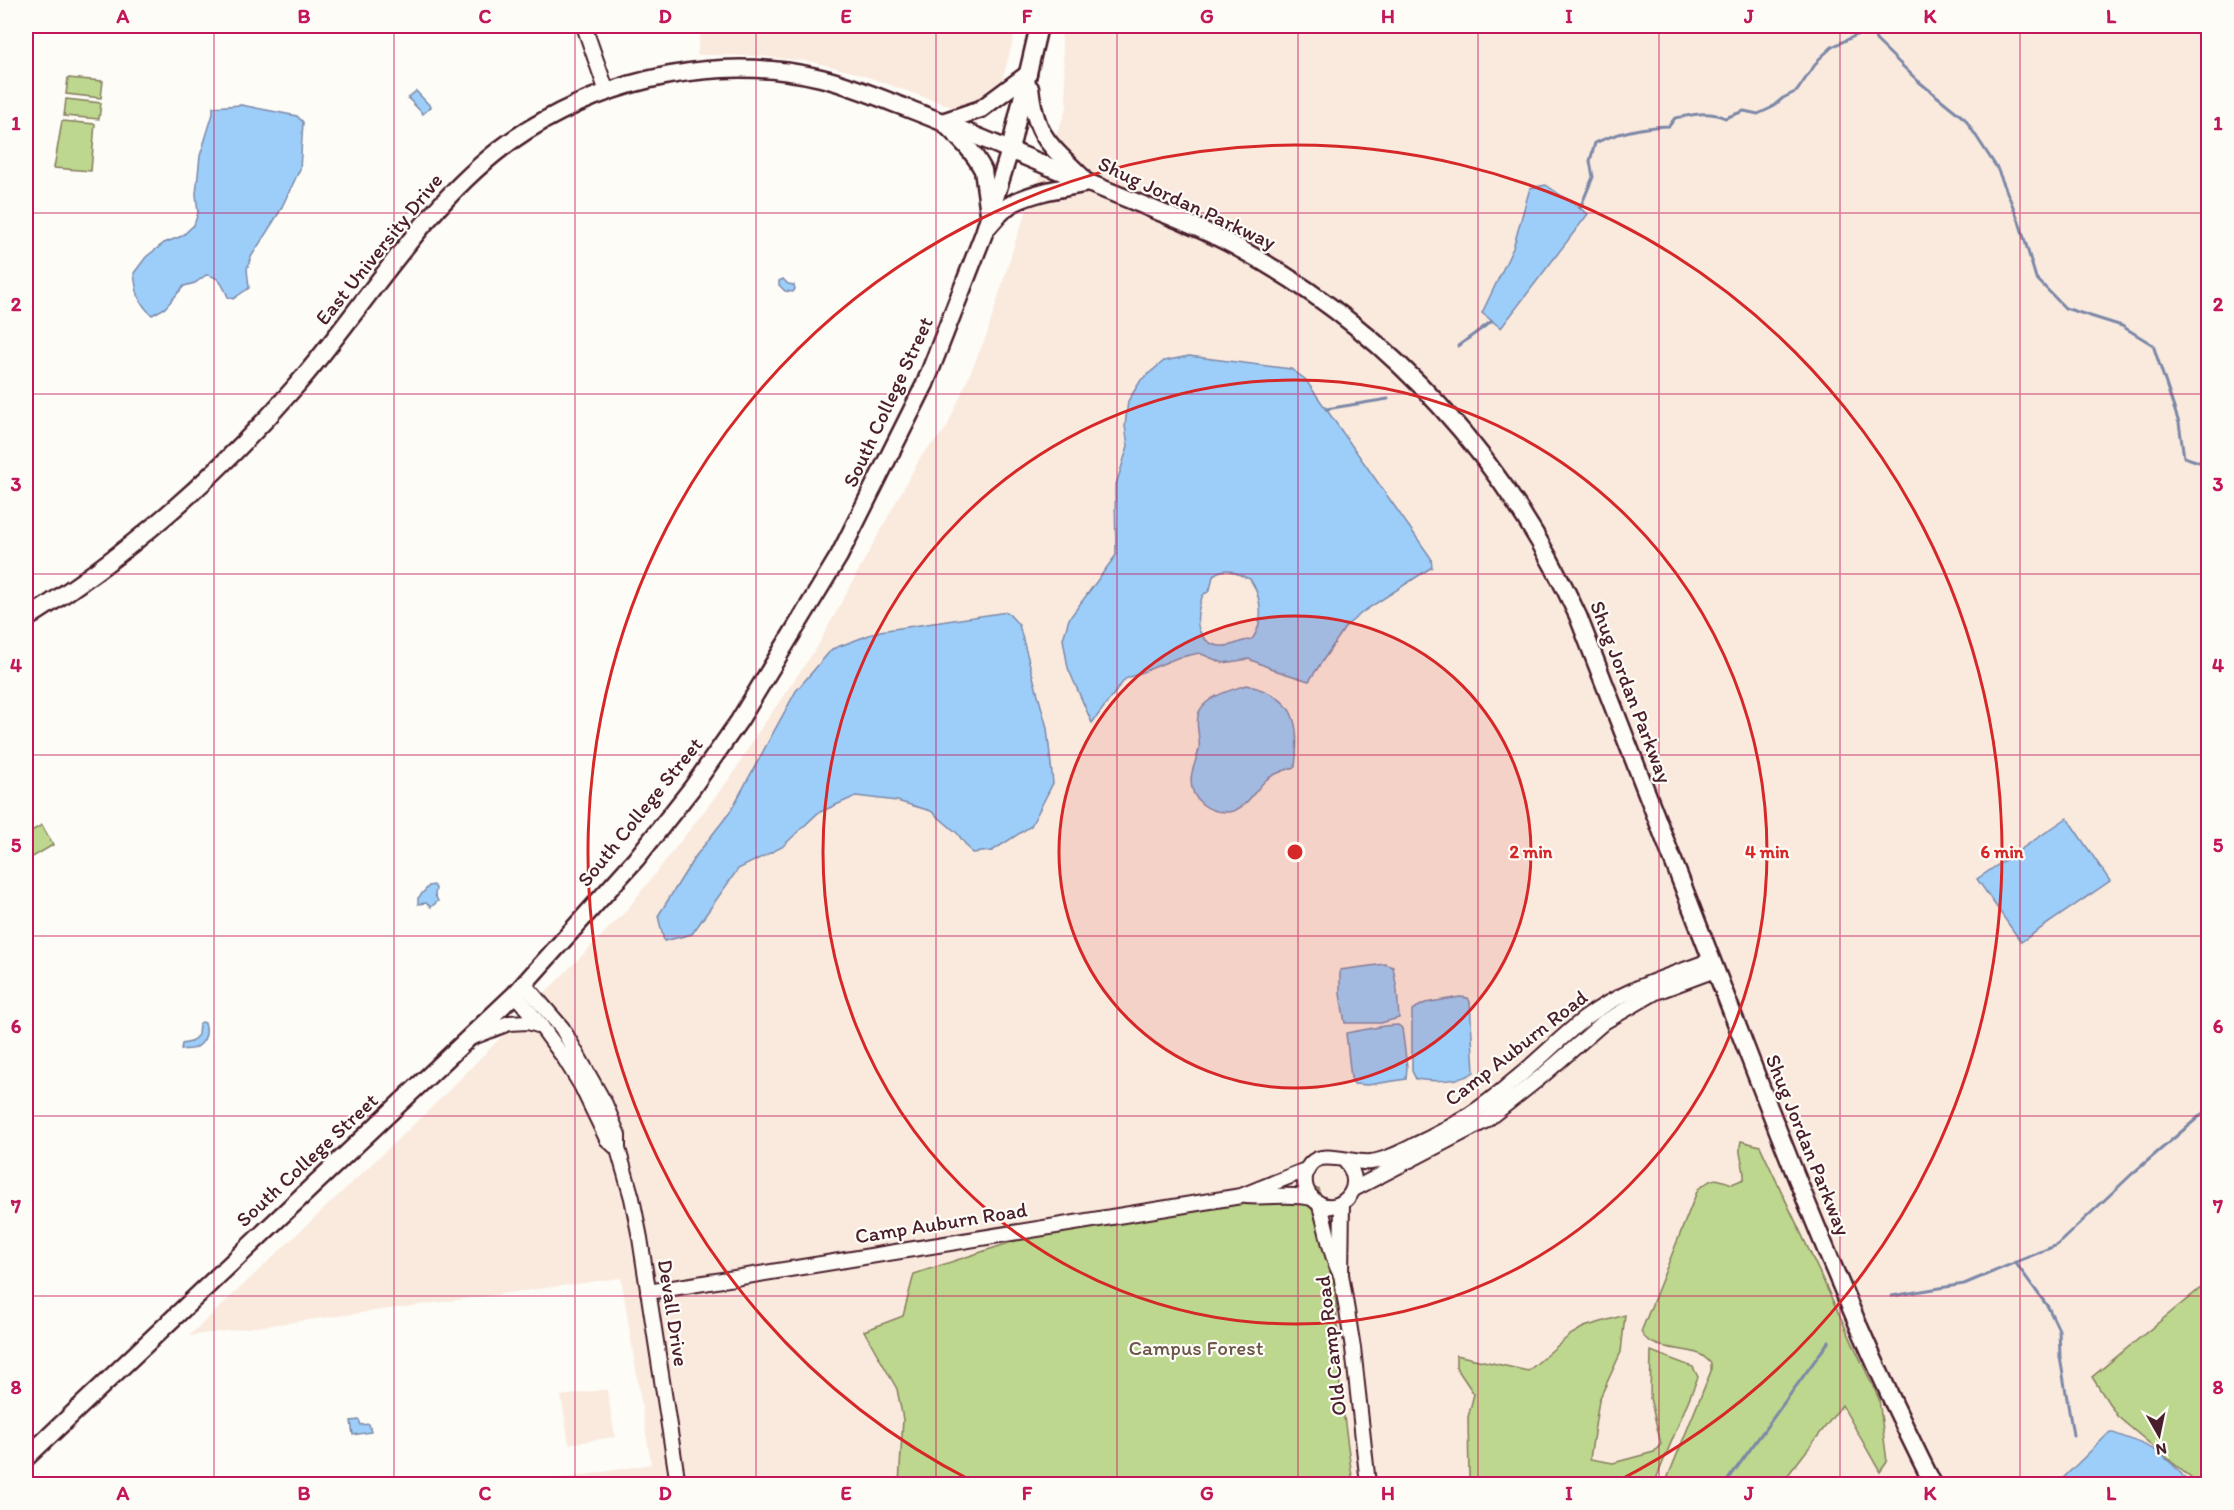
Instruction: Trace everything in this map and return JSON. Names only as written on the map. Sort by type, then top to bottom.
[{"type":"main road","name":"South College Street","points":[[28,1455],[471,1038],[520,989],[636,860],[685,797],[739,721],[839,556],[925,384],[984,233],[1010,150],[1038,26]]},
{"type":"main road","name":"East University Drive","points":[[26,619],[91,574],[145,532],[248,438],[295,387],[424,225],[470,175],[524,132],[584,99],[649,78],[717,69],[751,68],[786,72],[826,79],[853,87],[1010,150]]},
{"type":"main road","points":[[989,215],[983,170],[976,155],[942,122],[981,109],[1028,75],[1032,107],[1044,139],[1088,183]]},
{"type":"main road","name":"Shug Jordan Parkway","points":[[1010,150],[1186,223],[1238,248],[1308,290],[1372,340],[1407,371],[1440,404],[1511,493],[1536,532],[1568,594],[1800,1189],[1849,1307],[1907,1433],[1934,1485]]},
{"type":"main road","points":[[984,233],[1004,210],[1016,201],[1044,192],[1088,183]]},
{"type":"main road","points":[[26,1474],[28,1455]]},
{"type":"street","points":[[584,26],[607,92]]},
{"type":"street","name":"Camp Auburn Road","points":[[1345,1161],[1383,1160],[1422,1142],[1494,1097],[1585,1018],[1608,1003],[1636,988],[1713,965]]},
{"type":"street","name":"Camp Auburn Road","points":[[1354,1189],[1485,1121],[1542,1076],[1604,1022],[1656,992],[1713,965]]},
{"type":"street","points":[[520,989],[541,1026],[581,1085],[607,1139],[618,1149]]},
{"type":"street","name":"Devall Drive","points":[[520,989],[549,1012],[574,1047],[618,1136],[618,1149],[634,1205],[678,1485]]},
{"type":"street","points":[[471,1038],[509,1023],[528,1022],[541,1026]]},
{"type":"street","points":[[1329,1156],[1345,1161],[1354,1174],[1354,1189],[1342,1203],[1327,1206],[1316,1201],[1305,1185],[1308,1169],[1313,1162],[1329,1156]]},
{"type":"street","name":"Camp Auburn Road","points":[[648,1292],[1240,1196],[1308,1169]]},
{"type":"street","name":"Camp Auburn Road","points":[[1240,1196],[1268,1198],[1286,1195],[1316,1201]]},
{"type":"street","name":"Old Camp Road","points":[[1316,1201],[1325,1222],[1334,1262],[1341,1274]]},
{"type":"street","name":"Old Camp Road","points":[[1342,1203],[1341,1274],[1353,1348],[1368,1485]]},
{"type":"shaded area","points":[[701,26],[1017,26],[1001,85],[987,98],[972,105],[952,107],[856,73],[813,62],[759,56],[697,55]]},
{"type":"shaded area","points":[[1063,26],[2208,26],[2208,1484],[530,1484],[651,1464],[621,1278],[189,1336],[429,1110],[626,911],[733,774],[757,734],[817,647],[921,456],[946,429],[987,334],[1016,239],[1067,107],[1061,31]]},
{"type":"shaded area","points":[[607,1389],[615,1437],[569,1444],[561,1396]]},
{"type":"green space","points":[[68,78],[103,81],[101,98],[66,94]]},
{"type":"green space","points":[[66,99],[101,103],[99,119],[64,116]]},
{"type":"green space","points":[[62,121],[95,124],[91,171],[54,168]]},
{"type":"green space","points":[[42,825],[53,845],[26,861],[26,834]]},
{"type":"green space","points":[[1741,1141],[1760,1146],[1879,1399],[1887,1462],[1880,1472],[1842,1405],[1781,1484],[1665,1484],[1711,1371],[1711,1363],[1699,1354],[1667,1348],[1652,1342],[1641,1332],[1698,1189],[1714,1179],[1732,1184],[1744,1179]]},
{"type":"green space","name":"Campus Forest","points":[[1318,1188],[1334,1256],[1340,1387],[1353,1484],[899,1484],[903,1419],[897,1389],[864,1331],[903,1316],[914,1274],[1018,1240]]},
{"type":"green space","points":[[2208,1282],[2208,1484],[2198,1484],[2117,1416],[2092,1377]]},
{"type":"green space","points":[[1625,1315],[1621,1352],[1599,1400],[1590,1459],[1613,1463],[1654,1452],[1661,1444],[1650,1398],[1651,1351],[1693,1367],[1698,1377],[1654,1484],[1492,1484],[1469,1477],[1468,1417],[1474,1394],[1456,1367],[1456,1355],[1528,1371],[1570,1335],[1584,1327]]},
{"type":"water","points":[[416,91],[431,107],[423,114],[408,98]]},
{"type":"water","points":[[241,105],[297,116],[303,122],[300,169],[279,213],[251,257],[247,269],[249,288],[233,299],[228,297],[223,285],[215,277],[206,275],[195,283],[184,286],[165,308],[152,315],[138,296],[134,273],[146,257],[164,243],[182,236],[194,225],[198,213],[196,194],[200,156],[213,107]]},
{"type":"water","points":[[1546,185],[1588,214],[1501,328],[1482,313],[1513,248],[1530,188]]},
{"type":"water","points":[[783,279],[788,284],[794,285],[793,292],[785,291],[779,285],[779,281]]},
{"type":"water","points":[[1189,356],[1291,369],[1305,379],[1431,558],[1432,567],[1364,611],[1346,626],[1309,681],[1249,659],[1223,663],[1199,653],[1177,658],[1125,679],[1092,723],[1068,668],[1063,639],[1069,619],[1116,555],[1115,488],[1128,446],[1125,426],[1128,401],[1141,380],[1164,361]],"holes":[[[1228,570],[1250,579],[1257,593],[1260,608],[1259,624],[1253,638],[1221,646],[1206,640],[1199,627],[1199,608],[1201,599],[1210,589],[1214,575]]]},
{"type":"water","points":[[1007,612],[1019,625],[1047,728],[1053,783],[1031,826],[992,851],[972,853],[957,833],[931,811],[897,801],[856,796],[818,813],[782,847],[738,869],[692,934],[664,941],[658,916],[695,857],[730,812],[796,691],[832,649],[880,631]]},
{"type":"water","points":[[1246,685],[1275,696],[1291,713],[1296,736],[1295,767],[1269,778],[1240,808],[1221,812],[1202,804],[1194,794],[1192,787],[1192,772],[1199,749],[1198,717],[1202,706],[1213,698]]},
{"type":"water","points":[[2067,818],[2110,881],[2021,942],[1977,879]]},
{"type":"water","points":[[433,885],[436,888],[435,895],[438,901],[431,907],[426,903],[418,904],[418,898],[429,886]]},
{"type":"water","points":[[1385,964],[1393,967],[1399,1018],[1381,1023],[1345,1023],[1340,994],[1340,970]]},
{"type":"water","points":[[1460,997],[1468,998],[1470,1002],[1474,1072],[1462,1078],[1438,1081],[1416,1079],[1412,1071],[1412,1010],[1425,1003]]},
{"type":"water","points":[[205,1023],[206,1035],[201,1044],[193,1049],[181,1049],[182,1044],[191,1042],[198,1035],[199,1024]]},
{"type":"water","points":[[1398,1025],[1402,1028],[1407,1067],[1406,1079],[1368,1085],[1354,1084],[1351,1078],[1346,1033]]},
{"type":"water","points":[[359,1420],[361,1425],[369,1424],[371,1432],[353,1435],[351,1421]]},
{"type":"water","points":[[2110,1432],[2155,1450],[2172,1463],[2189,1484],[2057,1484]]},
{"type":"waterway","points":[[1872,26],[1876,40],[1918,81],[1965,119],[1997,168],[2019,221],[2036,278],[2065,308],[2122,326],[2153,345],[2179,423],[2184,457],[2208,465]]},
{"type":"waterway","points":[[1580,208],[1593,177],[1590,161],[1595,143],[1631,131],[1669,126],[1675,118],[1700,114],[1725,118],[1744,111],[1758,114],[1797,91],[1819,59],[1832,47],[1873,27]]},
{"type":"waterway","points":[[1458,346],[1492,321]]},
{"type":"waterway","points":[[1326,409],[1388,399]]},
{"type":"waterway","points":[[1892,1296],[1964,1284],[2057,1245],[2132,1174],[2208,1109]]},
{"type":"waterway","points":[[2015,1262],[2048,1307],[2059,1330],[2060,1357],[2073,1435]]},
{"type":"waterway","points":[[1725,1484],[1829,1341]]}]
